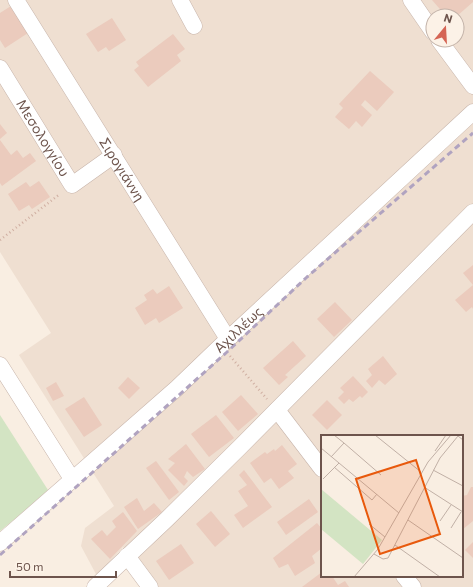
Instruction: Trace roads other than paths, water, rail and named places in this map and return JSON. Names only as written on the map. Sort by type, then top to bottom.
[{"type":"street","name":"Σιρογιάννη","points":[[16,0],[114,156],[225,342]]},
{"type":"street","points":[[180,0],[194,26]]},
{"type":"street","points":[[410,0],[425,21]]},
{"type":"street","points":[[445,48],[473,86]]},
{"type":"street","name":"Μεσολογγίου","points":[[0,68],[72,185],[114,156]]},
{"type":"street","name":"Αχιλλέως","points":[[0,543],[177,388],[473,112]]},
{"type":"street","points":[[95,587],[277,410],[472,214]]},
{"type":"street","points":[[0,366],[72,479]]},
{"type":"street","points":[[277,410],[321,468]]},
{"type":"street","points":[[127,556],[150,587]]},
{"type":"street","points":[[405,577],[413,587]]},
{"type":"railway","points":[[0,555],[227,352],[307,277],[473,133]]}]
